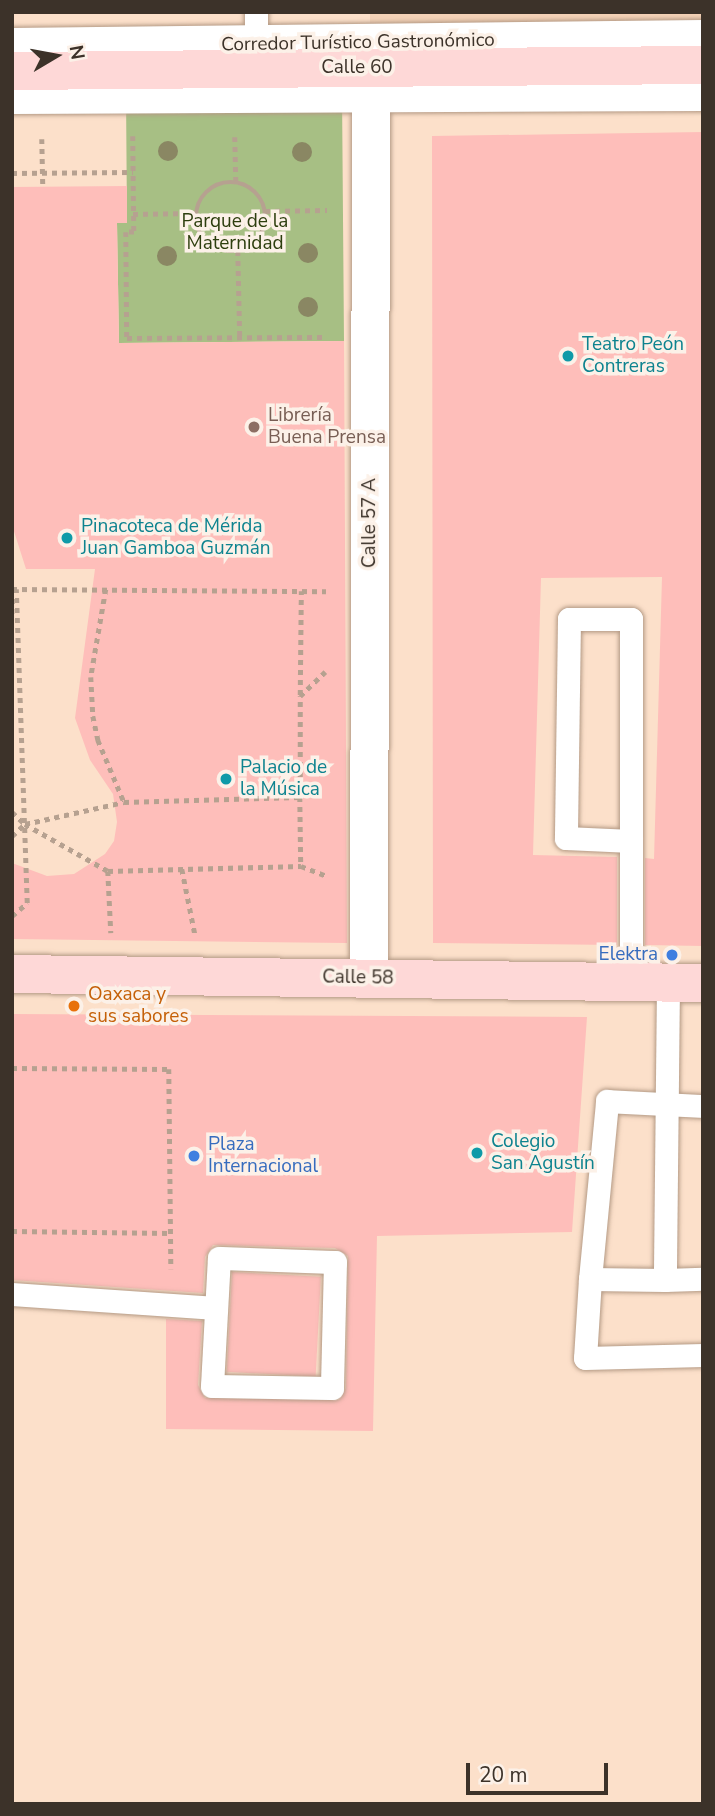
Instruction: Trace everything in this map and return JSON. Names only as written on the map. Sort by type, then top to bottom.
[{"type":"main road","name":"Calle 60","points":[[12,71],[256,42],[371,80],[703,65]]},
{"type":"main road","name":"Calle 58","points":[[12,974],[667,983]]},
{"type":"street","name":"Corredor Turístico Gastronómico","points":[[12,47],[256,42],[703,39]]},
{"type":"street","points":[[12,95],[133,94],[371,80],[703,92]]},
{"type":"street","name":"Calle 57 A","points":[[369,979],[371,80]]},
{"type":"lane","points":[[631,841],[566,838],[569,619],[631,619],[631,841],[667,983],[665,1280]]},
{"type":"lane","points":[[703,1106],[607,1101],[585,1358],[703,1355]]},
{"type":"lane","points":[[219,1258],[335,1262],[332,1388],[212,1386],[216,1308],[219,1258]]},
{"type":"lane","points":[[590,1279],[703,1279]]},
{"type":"lane","points":[[12,1294],[216,1308]]},
{"type":"path","points":[[133,94],[134,232],[126,232],[127,341],[240,337],[370,337]]},
{"type":"path","points":[[12,173],[133,173]]},
{"type":"path","points":[[224,182],[246,186],[262,201],[265,211],[261,235],[238,251],[219,250],[209,244],[201,235],[195,213],[205,193],[224,182]]},
{"type":"path","points":[[265,211],[370,209]]},
{"type":"path","points":[[134,214],[195,213]]},
{"type":"path","points":[[238,251],[240,337]]},
{"type":"path","points":[[119,329],[127,329]]},
{"type":"path","points":[[12,916],[27,904],[25,824],[15,701],[14,589],[301,591],[370,610],[300,696]]},
{"type":"path","points":[[106,589],[92,665],[93,716],[98,740],[124,802]]},
{"type":"path","points":[[301,591],[301,866]]},
{"type":"path","points":[[12,836],[25,824],[124,802],[300,797]]},
{"type":"path","points":[[12,812],[25,824],[108,871],[301,866],[370,894]]},
{"type":"path","points":[[182,869],[195,936]]},
{"type":"path","points":[[108,871],[111,937]]},
{"type":"path","points":[[12,1068],[169,1069],[170,1233],[12,1231]]},
{"type":"shaded area","points":[[370,12],[703,12],[703,36],[370,36]]},
{"type":"green space","name":"Parque de la Maternidad","points":[[342,93],[344,341],[119,343],[117,223],[127,223],[126,94]]},
{"type":"building","name":"Teatro Peón Contreras","points":[[703,132],[703,946],[645,945],[645,858],[654,859],[662,577],[541,578],[533,855],[617,857],[617,945],[433,943],[432,136]]},
{"type":"building","points":[[127,186],[127,223],[117,223],[119,343],[344,341],[347,943],[12,939],[12,863],[47,876],[74,874],[105,854],[114,841],[117,822],[113,794],[90,760],[75,718],[95,569],[26,569],[12,525],[12,187]]},
{"type":"building","name":"Plaza Internacional","points":[[12,1014],[587,1017],[572,1232],[377,1236],[373,1431],[166,1429],[166,1319],[202,1321],[198,1385],[205,1398],[339,1400],[346,1388],[348,1256],[335,1248],[213,1245],[205,1257],[203,1293],[12,1280]]},
{"type":"building","points":[[232,1272],[321,1277],[316,1377],[227,1372]]},
{"type":"place","name":"Teatro Peón Contreras","points":[[568,356]]},
{"type":"place","name":"Librería Buena Prensa","points":[[254,427]]},
{"type":"place","name":"Pinacoteca de Mérida Juan Gamboa Guzmán","points":[[67,538]]},
{"type":"place","name":"Palacio de la Música","points":[[226,779]]},
{"type":"place","name":"Elektra","points":[[672,955]]},
{"type":"place","name":"Oaxaca y sus sabores","points":[[74,1006]]},
{"type":"place","name":"Colegio San Agustín","points":[[477,1153]]},
{"type":"place","name":"Plaza Internacional","points":[[194,1156]]}]
